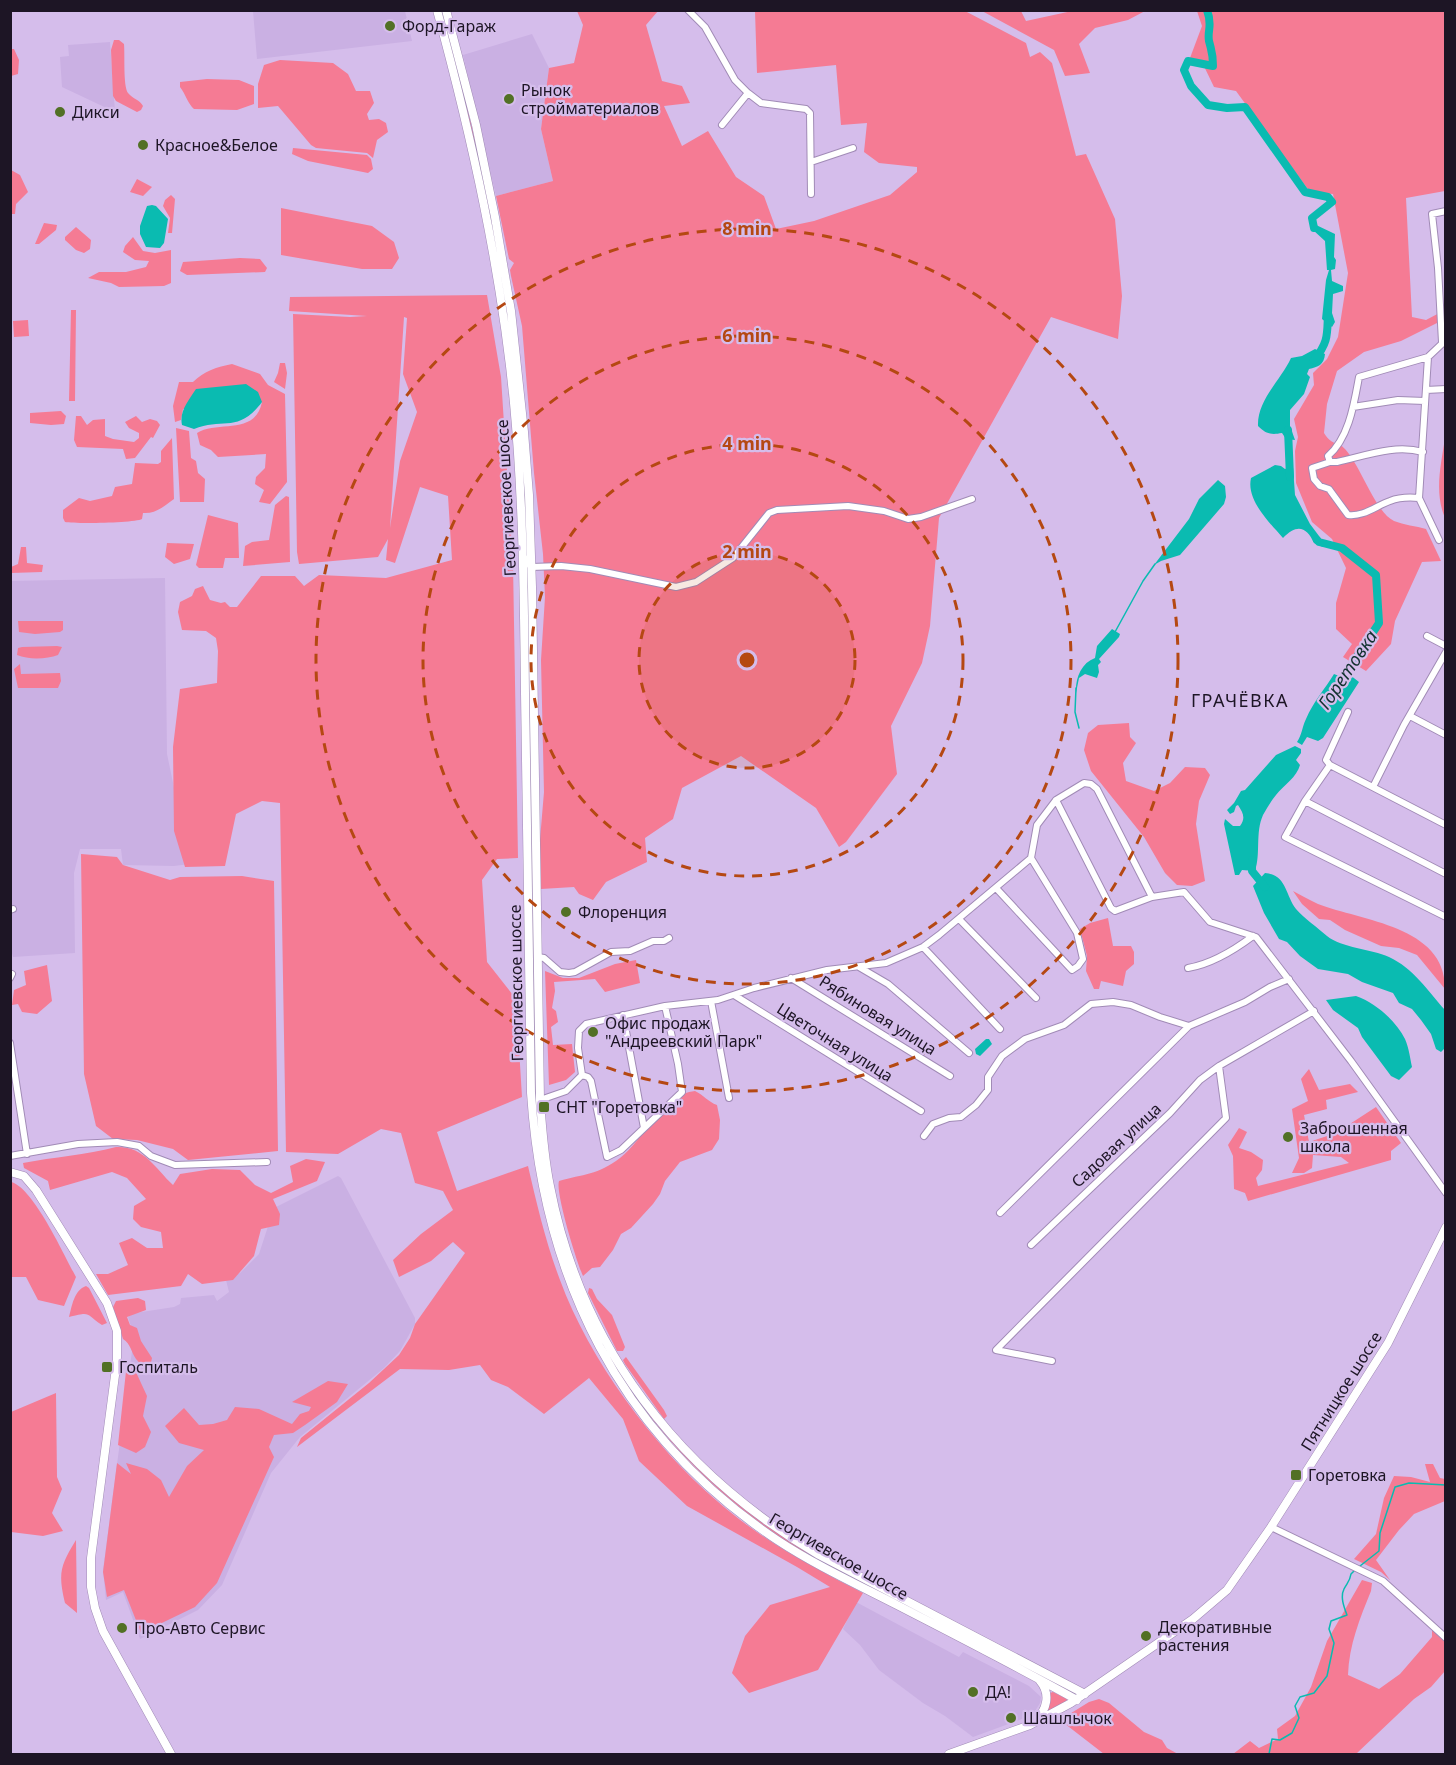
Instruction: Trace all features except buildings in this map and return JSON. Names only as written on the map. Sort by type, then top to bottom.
[{"type":"main road","name":"Георгиевское шоссе","points":[[442,11],[497,273],[514,403],[520,472],[523,555],[533,1114],[539,1167],[550,1221],[566,1274],[585,1321],[618,1379],[646,1418],[696,1475],[732,1507],[779,1541],[822,1566],[1077,1700]]},
{"type":"main road","name":"Георгиевское шоссе","points":[[442,11],[476,125],[511,311],[527,462],[531,567],[540,1100],[553,1202],[581,1290],[596,1326],[621,1370],[667,1431],[710,1475],[780,1531],[840,1566],[1085,1694]]},
{"type":"main road","points":[[10,1172],[24,1176],[36,1190],[107,1303],[117,1330],[118,1348],[91,1558],[91,1587],[95,1608],[104,1631],[171,1755]]},
{"type":"main road","name":"Пятницкое шоссе","points":[[949,1755],[1030,1725],[1077,1700],[1186,1624],[1217,1600],[1234,1582],[1388,1343],[1446,1227]]},
{"type":"main road","points":[[1030,1725],[1040,1716],[1046,1702],[1047,1694],[1044,1686],[1037,1678]]},
{"type":"street","points":[[688,10],[705,27],[735,80],[748,93],[761,103],[806,109],[810,113],[811,194]]},
{"type":"street","points":[[722,125],[748,93]]},
{"type":"street","points":[[811,162],[853,148]]},
{"type":"street","points":[[1330,462],[1328,456],[1335,450],[1353,407],[1359,377],[1428,357],[1444,340],[1442,268],[1432,214],[1446,211]]},
{"type":"street","points":[[1428,357],[1419,498],[1439,540]]},
{"type":"street","points":[[1426,390],[1446,389]]},
{"type":"street","points":[[1353,407],[1398,400],[1425,401]]},
{"type":"street","points":[[1419,498],[1404,497],[1388,501],[1369,511],[1353,516],[1348,515],[1329,489],[1320,486],[1314,479],[1312,468],[1330,462],[1407,448],[1423,452]]},
{"type":"street","points":[[523,555],[531,567],[561,566],[590,569],[676,587],[696,582],[733,558],[769,513],[777,510],[848,506],[884,511],[908,519],[921,518],[972,499]]},
{"type":"street","points":[[1427,636],[1446,646]]},
{"type":"street","points":[[1373,787],[1446,652]]},
{"type":"street","points":[[1348,712],[1326,760],[1330,765],[1446,825]]},
{"type":"street","points":[[1410,716],[1446,735]]},
{"type":"street","points":[[1330,765],[1305,801],[1285,837],[1446,917]]},
{"type":"street","points":[[582,1075],[578,1048],[579,1031],[586,1024],[665,1006],[711,1001],[827,970],[886,963],[922,947],[1031,858],[1037,825],[1056,800],[1084,783],[1091,784],[1097,789],[1152,897]]},
{"type":"street","points":[[1056,800],[1111,908],[1116,911],[1152,897],[1185,892],[1210,922],[1256,937],[1314,1011],[1446,1193]]},
{"type":"street","points":[[1305,801],[1446,874]]},
{"type":"street","points":[[996,888],[1072,970],[1078,966],[1083,959],[1077,933],[1031,858]]},
{"type":"street","points":[[959,919],[1036,998]]},
{"type":"street","points":[[1188,968],[1215,960],[1253,936]]},
{"type":"street","points":[[537,957],[544,958],[560,972],[575,972],[611,952],[630,951],[653,941],[664,941],[669,938]]},
{"type":"street","points":[[922,947],[1000,1029]]},
{"type":"street","points":[[858,966],[888,984],[969,1053]]},
{"type":"street","name":"Рябиновая улица","points":[[791,978],[950,1076]]},
{"type":"street","points":[[1000,1213],[1189,1026],[1245,1002],[1289,979]]},
{"type":"street","name":"Цветочная улица","points":[[734,995],[921,1111]]},
{"type":"street","points":[[711,1001],[729,1098]]},
{"type":"street","points":[[924,1136],[933,1124],[949,1118],[961,1118],[976,1105],[988,1090],[988,1077],[1002,1056],[1025,1039],[1064,1025],[1091,1004],[1113,1002],[1131,1005],[1189,1026]]},
{"type":"street","points":[[582,1075],[591,1081],[607,1157],[621,1150],[682,1092],[665,1006]]},
{"type":"street","name":"Садовая улица","points":[[1031,1245],[1170,1113],[1200,1080],[1219,1066],[1314,1011]]},
{"type":"street","points":[[623,1015],[644,1128]]},
{"type":"street","points":[[10,1043],[13,1075],[27,1154]]},
{"type":"street","points":[[1052,1360],[996,1350],[1226,1118],[1219,1066]]},
{"type":"street","points":[[540,1100],[566,1091],[582,1075]]},
{"type":"street","points":[[10,1156],[78,1144],[117,1142],[139,1146],[151,1156],[175,1165],[267,1162]]},
{"type":"street","points":[[1271,1527],[1383,1581],[1446,1638]]},
{"type":"shaded area","points":[[253,11],[405,11],[412,41],[257,59]]},
{"type":"shaded area","points":[[577,11],[658,11],[646,25],[662,81],[682,86],[690,103],[664,106],[682,146],[708,131],[736,177],[764,196],[776,229],[814,221],[890,195],[917,172],[917,167],[879,163],[864,152],[867,123],[841,125],[836,65],[757,73],[755,11],[965,11],[1026,43],[1030,57],[1040,52],[1052,63],[1076,156],[1086,154],[1115,219],[1122,296],[1118,339],[1051,317],[939,518],[930,626],[922,663],[891,726],[897,774],[846,842],[839,847],[816,808],[741,756],[682,788],[673,819],[645,838],[647,862],[606,882],[593,900],[579,894],[574,887],[541,889],[539,851],[544,792],[541,660],[545,597],[543,554],[522,326],[510,270],[514,263],[509,259],[496,196],[553,181],[541,129],[549,68],[574,63],[583,25]]},
{"type":"shaded area","points":[[982,11],[1021,11],[1026,21],[1072,11],[1145,11],[1128,20],[1095,28],[1079,44],[1090,73],[1065,76],[1054,50]]},
{"type":"shaded area","points":[[1197,11],[1445,11],[1445,191],[1406,198],[1412,317],[1426,320],[1445,310],[1445,319],[1401,341],[1364,352],[1337,371],[1327,404],[1324,433],[1351,457],[1374,499],[1387,516],[1394,521],[1426,529],[1441,561],[1422,562],[1395,621],[1391,644],[1366,671],[1343,657],[1352,644],[1336,629],[1336,603],[1346,568],[1332,539],[1312,522],[1296,483],[1295,451],[1298,437],[1294,419],[1314,385],[1313,373],[1327,359],[1338,337],[1348,273],[1333,194],[1310,192],[1236,91],[1214,87],[1201,60],[1190,58],[1202,26]]},
{"type":"shaded area","points":[[442,12],[487,195],[498,257],[516,380],[526,506],[524,507],[500,273],[486,196],[440,13]]},
{"type":"shaded area","name":"Рынок стройматериалов","points":[[532,34],[549,68],[541,129],[553,181],[496,196],[463,55]]},
{"type":"shaded area","points":[[114,40],[119,40],[124,44],[126,89],[143,106],[137,112],[116,101],[113,96],[111,50]]},
{"type":"shaded area","points":[[110,42],[115,112],[62,87],[60,57],[69,56],[68,45]]},
{"type":"shaded area","points":[[10,49],[14,49],[19,60],[18,74],[11,76]]},
{"type":"shaded area","points":[[280,60],[333,63],[348,74],[356,91],[370,91],[374,103],[367,114],[369,120],[379,119],[386,123],[388,132],[377,140],[373,158],[367,153],[316,148],[278,106],[258,108],[258,84],[264,65]]},
{"type":"shaded area","points":[[207,79],[239,80],[254,86],[254,104],[237,110],[194,109],[180,87],[180,82]]},
{"type":"shaded area","points":[[293,148],[367,155],[371,159],[373,169],[368,173],[308,161],[292,154]]},
{"type":"shaded area","points":[[11,170],[20,175],[28,192],[16,204],[15,214],[11,214]]},
{"type":"shaded area","points":[[137,179],[152,187],[143,196],[130,192]]},
{"type":"shaded area","points":[[171,195],[175,199],[172,233],[168,233],[170,218],[163,206],[165,200]]},
{"type":"shaded area","points":[[147,206],[156,206],[168,219],[164,243],[160,248],[146,247],[140,234],[140,226]]},
{"type":"shaded area","points":[[281,208],[372,226],[394,242],[399,258],[392,269],[362,269],[281,255]]},
{"type":"shaded area","points":[[1310,218],[1314,219],[1314,224],[1335,234],[1334,257],[1336,260],[1335,269],[1331,270],[1332,281],[1343,286],[1343,291],[1333,294],[1332,313],[1335,322],[1332,327],[1322,319],[1329,270],[1327,270],[1325,241],[1313,230]]},
{"type":"shaded area","points":[[44,223],[57,225],[56,230],[39,244],[35,244]]},
{"type":"shaded area","points":[[76,227],[91,240],[90,249],[84,253],[76,250],[65,240],[65,237]]},
{"type":"shaded area","points":[[133,237],[143,251],[155,253],[171,250],[171,283],[164,286],[119,287],[88,278],[99,272],[126,272],[146,267],[149,261],[135,260],[123,252]]},
{"type":"shaded area","points":[[260,259],[267,268],[265,272],[187,275],[180,271],[183,262]]},
{"type":"shaded area","points":[[487,295],[501,377],[513,564],[518,858],[497,859],[482,880],[487,962],[516,999],[522,1097],[437,1132],[457,1191],[528,1166],[550,1252],[572,1310],[625,1400],[693,1479],[751,1528],[863,1593],[818,1670],[749,1693],[732,1673],[745,1636],[770,1605],[830,1587],[687,1506],[639,1461],[623,1419],[589,1378],[544,1414],[508,1387],[491,1380],[480,1365],[449,1370],[400,1369],[297,1447],[301,1438],[369,1383],[399,1355],[410,1338],[415,1324],[465,1253],[453,1242],[431,1261],[399,1277],[393,1260],[421,1234],[453,1210],[443,1191],[415,1183],[401,1133],[381,1129],[338,1154],[286,1152],[280,803],[262,801],[236,814],[225,866],[185,867],[174,831],[173,747],[180,689],[217,683],[218,651],[216,638],[206,631],[182,630],[178,612],[180,602],[192,596],[195,589],[203,586],[210,600],[225,602],[230,607],[237,607],[261,576],[295,576],[304,586],[319,575],[386,578],[452,560],[448,496],[420,487],[395,563],[386,560],[388,539],[378,557],[299,564],[293,314],[367,316],[289,311],[290,297]],"holes":[[[404,317],[407,318],[403,374],[417,412],[400,461],[390,528]]]},
{"type":"shaded area","points":[[71,310],[76,310],[75,401],[69,401]]},
{"type":"shaded area","points":[[28,320],[29,336],[14,337],[13,321]]},
{"type":"shaded area","points":[[1315,349],[1325,354],[1323,361],[1318,366],[1309,369],[1307,374],[1310,377],[1304,394],[1290,410],[1290,426],[1295,440],[1286,439],[1282,433],[1272,434],[1264,431],[1258,426],[1259,417],[1270,390],[1291,358],[1302,356]]},
{"type":"shaded area","points":[[280,363],[285,363],[287,373],[285,389],[274,382]]},
{"type":"shaded area","points":[[232,364],[260,374],[268,385],[285,394],[287,482],[270,504],[259,502],[264,490],[255,484],[256,477],[265,468],[266,454],[218,457],[211,450],[200,445],[197,433],[215,427],[244,423],[258,413],[262,402],[183,409],[181,420],[175,422],[173,406],[179,382],[193,382],[211,370]]},
{"type":"shaded area","points":[[246,384],[258,392],[262,402],[245,418],[194,429],[182,425],[183,410],[196,389]]},
{"type":"shaded area","points":[[61,411],[66,416],[64,424],[30,423],[30,413]]},
{"type":"shaded area","points":[[76,416],[81,416],[87,425],[93,420],[105,419],[105,436],[134,442],[139,438],[139,433],[129,428],[125,422],[136,416],[142,422],[150,419],[157,421],[160,425],[153,438],[151,437],[135,458],[126,459],[123,449],[77,447],[74,440]]},
{"type":"shaded area","points":[[176,428],[189,431],[191,458],[196,461],[198,473],[205,479],[204,502],[180,502]]},
{"type":"shaded area","points":[[172,438],[174,499],[156,511],[143,513],[142,519],[105,523],[65,522],[63,510],[79,498],[90,501],[112,496],[115,487],[132,484],[135,463],[158,464],[161,462],[161,451]]},
{"type":"shaded area","points":[[1445,438],[1446,518],[1439,488]]},
{"type":"shaded area","points":[[1275,465],[1285,469],[1293,467],[1295,495],[1310,524],[1325,544],[1323,547],[1314,543],[1308,533],[1301,529],[1293,530],[1283,538],[1265,518],[1255,502],[1250,486],[1251,478]]},
{"type":"shaded area","points":[[1218,480],[1225,486],[1224,504],[1180,555],[1154,565],[1189,519],[1199,499]]},
{"type":"shaded area","points":[[286,496],[289,497],[290,562],[243,566],[245,546],[252,542],[269,540],[275,505]]},
{"type":"shaded area","points":[[208,515],[238,523],[239,558],[225,558],[223,568],[199,568],[196,565]]},
{"type":"shaded area","points":[[167,543],[194,544],[190,559],[174,564],[165,557]]},
{"type":"shaded area","points":[[21,547],[26,547],[27,563],[43,565],[42,572],[11,573],[11,567],[18,564]]},
{"type":"shaded area","points":[[165,578],[167,754],[190,864],[123,865],[121,849],[80,849],[74,873],[75,953],[13,957],[11,950],[10,581]]},
{"type":"shaded area","points":[[526,579],[528,579],[537,1088],[535,1088]]},
{"type":"shaded area","points":[[18,621],[63,621],[63,630],[35,634],[19,632]]},
{"type":"shaded area","points":[[1112,629],[1120,634],[1099,659],[1101,662],[1098,665],[1097,678],[1085,674],[1079,678],[1076,693],[1080,672],[1090,660],[1095,658],[1097,646]]},
{"type":"shaded area","points":[[22,647],[62,647],[58,655],[54,656],[32,658],[17,655],[18,648]]},
{"type":"shaded area","points":[[20,664],[21,674],[60,673],[61,681],[58,688],[18,688],[14,669]]},
{"type":"shaded area","points":[[1334,674],[1350,675],[1359,682],[1323,738],[1318,741],[1307,737],[1302,745],[1297,742],[1306,719]]},
{"type":"shaded area","points":[[1129,723],[1130,737],[1136,743],[1123,763],[1126,781],[1154,791],[1170,783],[1185,767],[1205,768],[1210,775],[1199,801],[1196,824],[1205,881],[1192,886],[1177,885],[1165,873],[1144,837],[1091,771],[1084,750],[1088,733],[1098,725]]},
{"type":"shaded area","points":[[1295,746],[1301,749],[1296,760],[1300,765],[1296,773],[1274,797],[1263,815],[1259,829],[1255,871],[1242,870],[1239,875],[1235,875],[1224,824],[1225,819],[1233,826],[1240,826],[1243,816],[1238,805],[1230,814],[1227,810],[1241,791],[1245,790],[1276,755]]},
{"type":"shaded area","points":[[81,854],[117,857],[123,865],[170,880],[180,877],[242,876],[274,881],[278,1151],[188,1160],[173,1149],[137,1140],[113,1139],[96,1126],[84,1074]]},
{"type":"shaded area","points":[[1265,873],[1282,882],[1296,909],[1327,936],[1348,946],[1389,957],[1413,974],[1445,1010],[1445,1048],[1441,1052],[1436,1049],[1431,1034],[1421,1020],[1412,1009],[1399,1003],[1393,993],[1362,982],[1348,974],[1318,969],[1300,956],[1287,942],[1279,939],[1264,913],[1253,886]]},
{"type":"shaded area","points":[[1293,891],[1318,904],[1398,929],[1417,939],[1432,952],[1442,968],[1445,989],[1417,955],[1399,948],[1381,946],[1345,930],[1330,920],[1319,919],[1302,904]]},
{"type":"shaded area","points":[[1108,918],[1113,946],[1131,946],[1134,952],[1134,964],[1126,971],[1123,986],[1101,981],[1099,989],[1094,989],[1086,971],[1087,956],[1080,929],[1090,923]]},
{"type":"shaded area","points":[[636,960],[640,983],[605,992],[595,979],[554,982],[552,1008],[556,1011],[558,1022],[551,1027],[553,1045],[572,1044],[575,1072],[566,1080],[549,1085],[545,971],[563,978],[579,978],[615,964]]},
{"type":"shaded area","points":[[47,965],[52,1001],[37,1014],[22,1012],[18,1004],[12,1005],[14,990],[26,985],[24,971]]},
{"type":"shaded area","points":[[1356,996],[1385,1013],[1405,1039],[1412,1067],[1399,1080],[1391,1076],[1362,1037],[1358,1028],[1333,1010],[1326,1000]]},
{"type":"shaded area","points":[[989,1039],[992,1044],[980,1056],[976,1054],[975,1049]]},
{"type":"shaded area","points":[[1309,1069],[1319,1090],[1350,1084],[1358,1092],[1326,1100],[1327,1109],[1304,1115],[1309,1142],[1336,1133],[1376,1107],[1401,1143],[1391,1151],[1391,1160],[1248,1201],[1245,1193],[1234,1189],[1233,1156],[1228,1145],[1239,1128],[1247,1132],[1239,1148],[1263,1160],[1262,1170],[1256,1178],[1258,1186],[1349,1163],[1341,1157],[1313,1155],[1312,1168],[1304,1173],[1292,1173],[1299,1158],[1292,1109],[1308,1101],[1301,1079]]},
{"type":"shaded area","points":[[695,1091],[717,1105],[720,1120],[719,1139],[712,1150],[680,1162],[665,1181],[653,1204],[631,1228],[621,1234],[613,1250],[600,1267],[592,1268],[583,1276],[563,1212],[559,1181],[590,1173],[612,1164],[629,1150],[654,1118],[673,1100]]},
{"type":"shaded area","points":[[116,1147],[142,1154],[173,1185],[180,1174],[212,1169],[240,1170],[255,1185],[271,1193],[293,1182],[290,1166],[306,1159],[325,1162],[317,1181],[273,1199],[280,1214],[279,1225],[261,1229],[254,1256],[233,1280],[202,1284],[188,1274],[181,1286],[108,1295],[96,1274],[108,1274],[128,1265],[119,1243],[132,1238],[147,1248],[163,1248],[161,1232],[141,1227],[133,1219],[134,1206],[146,1199],[127,1178],[112,1172],[50,1190],[48,1181],[24,1168],[23,1163]]},
{"type":"shaded area","points":[[338,1176],[415,1318],[415,1324],[400,1351],[384,1368],[300,1437],[271,1473],[222,1585],[198,1610],[140,1639],[123,1592],[106,1600],[103,1570],[134,1336],[128,1317],[135,1313],[174,1307],[180,1304],[181,1298],[214,1295],[217,1301],[229,1292],[226,1280],[240,1273],[259,1254],[274,1208]]},
{"type":"shaded area","points":[[11,1182],[20,1187],[38,1208],[76,1277],[64,1306],[38,1300],[26,1277],[11,1277]]},
{"type":"shaded area","points":[[86,1286],[107,1323],[102,1325],[85,1314],[69,1317],[76,1295]]},
{"type":"shaded area","points":[[589,1288],[612,1315],[625,1347],[623,1351],[617,1351],[588,1293]]},
{"type":"shaded area","points":[[138,1298],[145,1301],[146,1310],[127,1317],[130,1325],[137,1328],[141,1341],[152,1358],[147,1370],[136,1359],[123,1339],[113,1307],[116,1301]]},
{"type":"shaded area","points":[[626,1357],[664,1410],[667,1416],[664,1419],[625,1364],[623,1360]]},
{"type":"shaded area","points":[[612,1361],[664,1432],[695,1465],[752,1515],[812,1555],[792,1545],[749,1514],[704,1476],[683,1455],[645,1410]]},
{"type":"shaded area","points":[[127,1362],[135,1370],[147,1396],[143,1416],[151,1432],[145,1447],[136,1453],[118,1445]]},
{"type":"shaded area","points":[[328,1381],[348,1384],[337,1402],[293,1433],[274,1435],[269,1447],[274,1457],[217,1583],[195,1607],[141,1633],[124,1590],[107,1597],[103,1572],[117,1463],[131,1474],[126,1463],[147,1469],[161,1480],[169,1497],[187,1466],[204,1450],[179,1443],[165,1426],[184,1408],[199,1425],[227,1420],[235,1407],[259,1409],[292,1424],[300,1414],[309,1411],[311,1407],[292,1402]]},
{"type":"shaded area","points":[[56,1393],[57,1477],[62,1489],[52,1513],[63,1531],[43,1536],[11,1532],[11,1412]]},
{"type":"shaded area","points":[[1425,1464],[1433,1464],[1440,1478],[1445,1479],[1445,1501],[1414,1514],[1376,1560],[1390,1580],[1381,1572],[1354,1559],[1376,1534],[1384,1498],[1394,1476],[1411,1477],[1430,1482]]},
{"type":"shaded area","points":[[76,1540],[77,1613],[65,1603],[61,1577],[64,1563]]},
{"type":"shaded area","points":[[1362,1580],[1372,1583],[1371,1591],[1353,1642],[1348,1675],[1379,1689],[1400,1674],[1432,1637],[1432,1630],[1445,1642],[1445,1671],[1431,1687],[1414,1699],[1356,1754],[1233,1754],[1250,1741],[1259,1748],[1278,1739],[1277,1729],[1295,1716],[1311,1687],[1327,1641]]},
{"type":"shaded area","points":[[856,1602],[959,1657],[963,1652],[1029,1686],[1041,1697],[1040,1703],[1034,1713],[973,1737],[879,1670],[860,1645],[843,1629]]},
{"type":"shaded area","points":[[1053,1692],[1067,1699],[1066,1702],[1046,1714],[1050,1693]]},
{"type":"shaded area","points":[[1099,1699],[1109,1703],[1144,1732],[1162,1740],[1167,1748],[1178,1754],[1104,1754],[1060,1720],[1089,1702]]},
{"type":"waterway","name":"Горетовка","points":[[1207,10],[1210,20],[1209,37],[1213,66],[1188,61],[1184,70],[1191,86],[1208,105],[1227,108],[1245,107],[1305,192],[1328,197],[1332,202],[1312,218],[1314,228]]},
{"type":"waterway","name":"Горетовка","points":[[1314,360],[1325,343],[1328,313]]},
{"type":"waterway","name":"Горетовка","points":[[1288,430],[1290,477]]},
{"type":"waterway","name":"Горетовка","points":[[1317,540],[1342,548],[1376,575],[1379,623],[1339,684]]},
{"type":"waterway","points":[[1115,632],[1155,564]]},
{"type":"waterway","points":[[1076,688],[1075,712],[1079,728]]},
{"type":"waterway","name":"Горетовка","points":[[1252,860],[1252,871],[1265,887]]},
{"type":"waterway","name":"Горетовка","points":[[1360,1566],[1379,1551],[1380,1533],[1395,1487],[1409,1483],[1446,1485]]},
{"type":"waterway","name":"Горетовка","points":[[1269,1754],[1272,1739],[1280,1740],[1292,1733],[1299,1718],[1295,1706],[1300,1697],[1314,1693],[1327,1676],[1334,1643],[1329,1629],[1331,1621],[1347,1615],[1342,1595],[1354,1571]]},
{"type":"place","name":"Форд-Гараж","points":[[390,26]]},
{"type":"place","name":"Рынок стройматериалов","points":[[509,99]]},
{"type":"place","name":"Дикси","points":[[60,112]]},
{"type":"place","name":"Красное&Белое","points":[[143,145]]},
{"type":"place","name":"Флоренция","points":[[566,912]]},
{"type":"place","name":"Офис продаж \"Андреевский Парк\"","points":[[593,1032]]},
{"type":"place","name":"СНТ \"Горетовка\"","points":[[544,1107]]},
{"type":"place","name":"Заброшенная школа","points":[[1288,1137]]},
{"type":"place","name":"Госпиталь","points":[[107,1367]]},
{"type":"place","name":"Горетовка","points":[[1296,1475]]},
{"type":"place","name":"Про-Авто Сервис","points":[[122,1628]]},
{"type":"place","name":"Декоративные растения","points":[[1146,1636]]},
{"type":"place","name":"ДА!","points":[[973,1692]]},
{"type":"place","name":"Шашлычок","points":[[1011,1718]]},
{"type":"district","name":"ГРАЧЁВКА","points":[[1240,701]]}]
